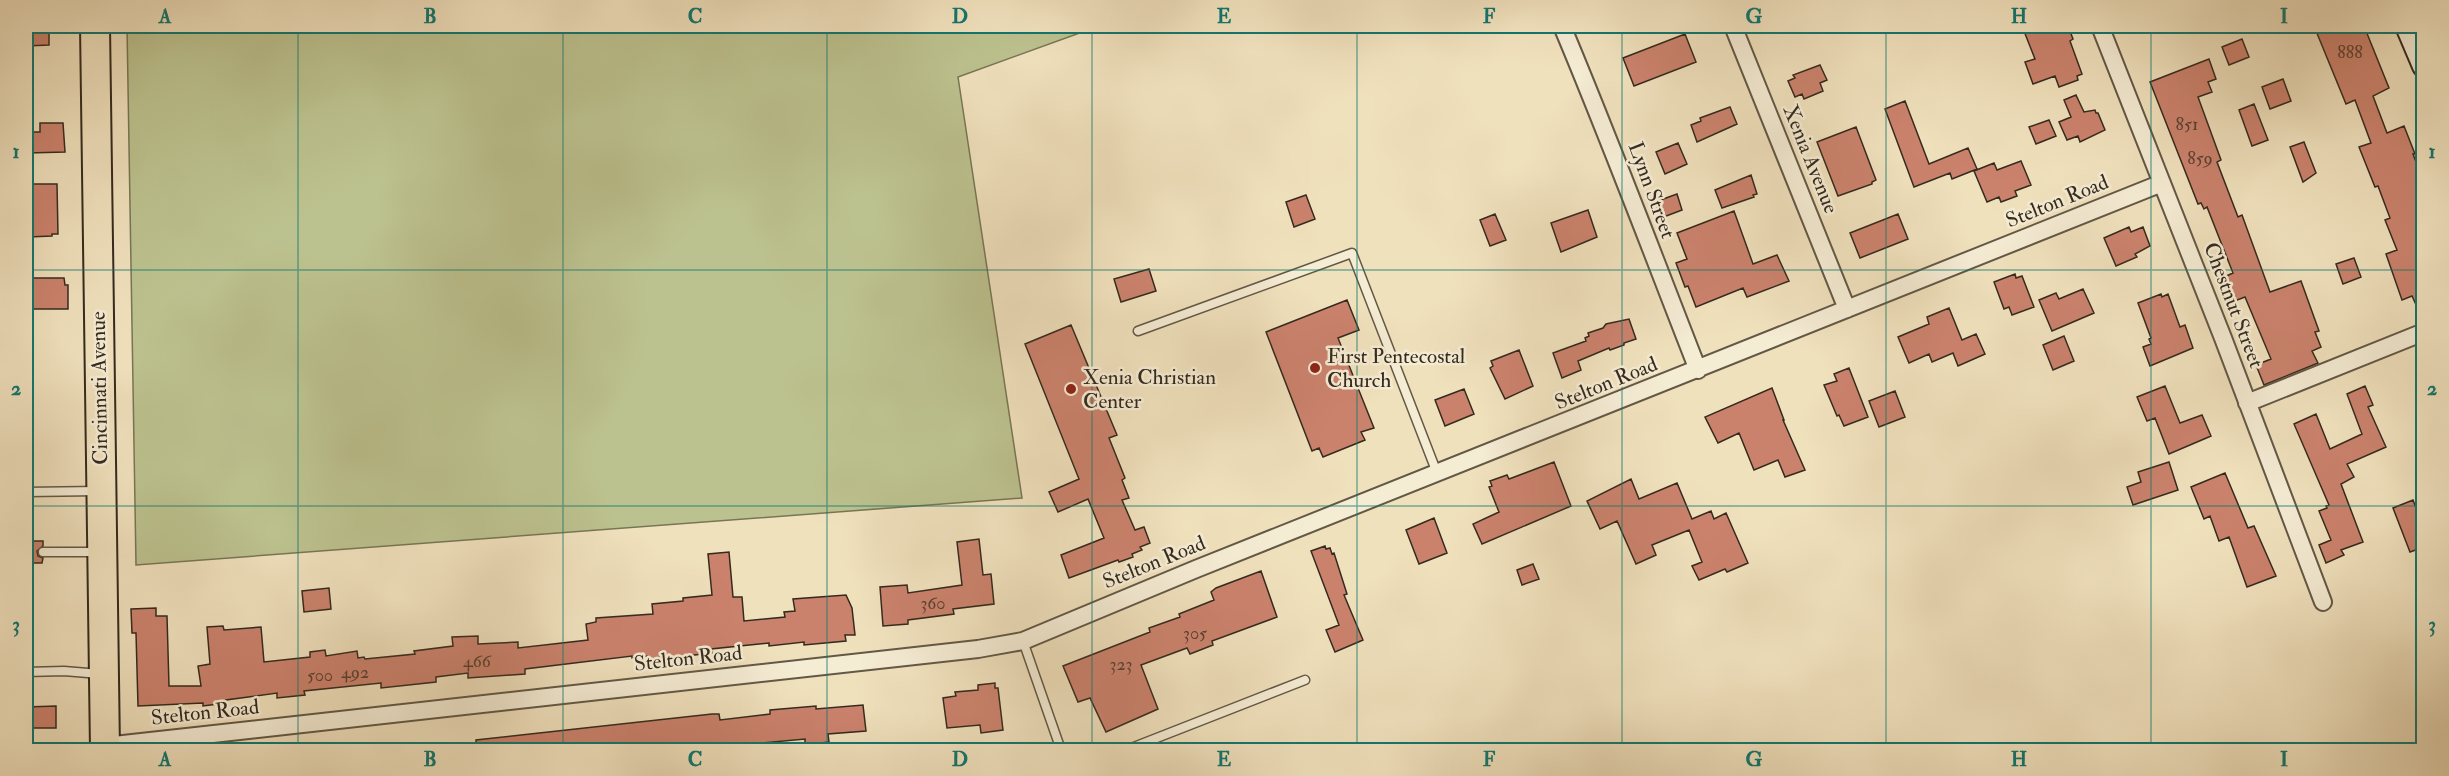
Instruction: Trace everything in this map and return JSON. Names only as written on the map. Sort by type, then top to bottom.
[{"type":"highway","name":"Cincinnati Avenue","points":[[94,26],[105,748]]},
{"type":"main road","points":[[2407,26],[2424,66]]},
{"type":"street","name":"Lynn Street","points":[[1562,26],[1614,148],[1698,370]]},
{"type":"street","name":"Xenia Avenue","points":[[1733,26],[1847,309]]},
{"type":"street","name":"Chestnut Street","points":[[2100,26],[2324,602]]},
{"type":"street","name":"Stelton Road","points":[[105,748],[978,649],[1023,641],[2162,183]]},
{"type":"street","points":[[2247,403],[2424,332]]},
{"type":"lane","points":[[1138,331],[1352,253],[1437,474]]},
{"type":"lane","points":[[26,492],[101,491]]},
{"type":"lane","points":[[43,552],[102,552]]},
{"type":"lane","points":[[1023,641],[1061,750]]},
{"type":"lane","points":[[26,672],[64,671],[103,674]]},
{"type":"lane","points":[[1126,750],[1305,680]]},
{"type":"green space","points":[[127,26],[1099,26],[958,77],[1022,498],[136,565]]},
{"type":"building","points":[[26,26],[49,26],[49,45],[26,46]]},
{"type":"building","points":[[2022,26],[2068,26],[2073,39],[2070,41],[2082,74],[2077,76],[2078,80],[2059,87],[2055,76],[2033,84],[2025,62],[2035,59]]},
{"type":"building","points":[[2314,26],[2364,26],[2389,88],[2373,96],[2387,133],[2404,126],[2415,154],[2413,154],[2424,183],[2424,322],[2412,296],[2402,300],[2386,254],[2397,250],[2385,220],[2390,218],[2378,186],[2375,187],[2359,147],[2371,143],[2355,100],[2346,104]]},
{"type":"building","points":[[1685,34],[1696,62],[1634,86],[1623,58]]},
{"type":"building","points":[[2242,39],[2249,57],[2229,65],[2222,47]]},
{"type":"building","points":[[2209,59],[2216,79],[2208,82],[2212,92],[2198,97],[2221,160],[2217,162],[2238,217],[2242,215],[2270,292],[2301,281],[2319,331],[2315,332],[2321,347],[2312,351],[2318,363],[2264,385],[2256,365],[2271,359],[2245,297],[2232,302],[2222,278],[2233,273],[2207,207],[2204,209],[2201,203],[2198,204],[2150,82]]},
{"type":"building","points":[[1820,65],[1827,80],[1820,83],[1823,91],[1804,99],[1802,94],[1795,97],[1788,81],[1795,78],[1793,75]]},
{"type":"building","points":[[2283,79],[2291,101],[2270,109],[2262,87]]},
{"type":"building","points":[[2076,95],[2084,112],[2095,110],[2098,113],[2105,130],[2080,142],[2078,136],[2067,140],[2059,122],[2071,117],[2064,100]]},
{"type":"building","points":[[1905,101],[1929,164],[1968,148],[1977,169],[1952,179],[1950,173],[1914,187],[1885,109]]},
{"type":"building","points":[[2254,104],[2268,140],[2252,146],[2239,110]]},
{"type":"building","points":[[1730,107],[1737,124],[1697,142],[1691,125],[1701,121],[1700,118]]},
{"type":"building","points":[[2049,120],[2056,136],[2036,144],[2029,127]]},
{"type":"building","points":[[40,123],[63,123],[65,152],[27,153],[26,132],[40,132]]},
{"type":"building","points":[[1856,127],[1876,180],[1872,184],[1838,196],[1817,142]]},
{"type":"building","points":[[2304,142],[2316,173],[2303,182],[2290,147]]},
{"type":"building","points":[[1678,143],[1687,164],[1665,174],[1656,152]]},
{"type":"building","points":[[2021,161],[2031,185],[2015,191],[2017,196],[2001,202],[1999,197],[1987,202],[1974,171],[1994,163],[1997,170]]},
{"type":"building","points":[[1751,175],[1757,194],[1722,208],[1715,190]]},
{"type":"building","points":[[26,184],[57,184],[58,234],[28,237]]},
{"type":"building","points":[[1677,194],[1682,210],[1661,218],[1655,202]]},
{"type":"building","points":[[1306,195],[1315,219],[1294,227],[1286,202]]},
{"type":"building","points":[[1588,210],[1597,237],[1561,252],[1551,223]]},
{"type":"building","points":[[1734,211],[1753,264],[1777,255],[1789,281],[1747,297],[1743,288],[1696,307],[1676,263],[1687,259],[1677,233]]},
{"type":"building","points":[[1495,214],[1506,240],[1490,246],[1480,220]]},
{"type":"building","points":[[1898,214],[1908,239],[1860,258],[1850,233]]},
{"type":"building","points":[[2129,227],[2131,232],[2143,227],[2150,246],[2135,254],[2137,257],[2116,266],[2104,238]]},
{"type":"building","points":[[2354,258],[2361,277],[2343,284],[2336,264]]},
{"type":"building","points":[[1149,269],[1156,291],[1121,302],[1114,279]]},
{"type":"building","points":[[2015,274],[2016,278],[2022,276],[2034,307],[2012,315],[2009,307],[2004,309],[1994,282]]},
{"type":"building","points":[[26,278],[64,278],[65,285],[68,285],[68,309],[27,309]]},
{"type":"building","points":[[2083,289],[2094,313],[2052,331],[2039,300],[2056,293],[2059,299]]},
{"type":"building","points":[[2161,294],[2162,297],[2168,294],[2180,327],[2185,325],[2193,348],[2150,366],[2143,347],[2151,344],[2149,339],[2151,338],[2138,303]]},
{"type":"building","name":"First Pentecostal Church","points":[[1347,300],[1359,330],[1338,338],[1374,428],[1361,432],[1365,440],[1323,457],[1319,448],[1312,451],[1266,332]]},
{"type":"building","points":[[1949,308],[1962,340],[1976,334],[1985,354],[1958,366],[1953,353],[1932,362],[1929,354],[1909,363],[1898,337],[1929,324],[1927,317]]},
{"type":"building","points":[[1629,319],[1636,339],[1578,361],[1581,370],[1562,378],[1553,353],[1586,341],[1588,333],[1603,328],[1606,324]]},
{"type":"building","name":"Xenia Christian Center","points":[[1071,325],[1117,435],[1109,438],[1125,478],[1122,480],[1129,498],[1122,500],[1135,530],[1144,527],[1150,543],[1140,547],[1142,550],[1132,554],[1133,557],[1119,562],[1118,560],[1069,578],[1061,555],[1104,538],[1088,499],[1058,512],[1049,492],[1079,479],[1025,344]]},
{"type":"building","points":[[2064,336],[2074,361],[2053,370],[2043,345]]},
{"type":"building","points":[[1519,350],[1533,386],[1505,399],[1490,368],[1493,366],[1491,361]]},
{"type":"building","points":[[1849,368],[1868,417],[1844,426],[1839,415],[1837,416],[1824,385],[1837,381],[1834,374]]},
{"type":"building","points":[[2165,386],[2180,423],[2202,415],[2211,436],[2169,454],[2155,418],[2147,421],[2137,397]]},
{"type":"building","points":[[2365,386],[2373,405],[2368,407],[2386,447],[2347,464],[2354,477],[2341,484],[2363,542],[2341,550],[2344,555],[2326,563],[2319,545],[2331,540],[2319,511],[2329,505],[2294,424],[2316,414],[2330,449],[2362,434],[2347,394]]},
{"type":"building","points":[[1772,388],[1805,470],[1785,477],[1778,460],[1754,470],[1739,433],[1718,443],[1705,417]]},
{"type":"building","points":[[1464,389],[1474,414],[1445,426],[1435,400]]},
{"type":"building","points":[[1895,391],[1905,417],[1879,427],[1869,401]]},
{"type":"building","points":[[1554,462],[1571,506],[1482,544],[1473,524],[1499,512],[1489,487],[1492,486],[1490,481],[1507,475],[1509,479]]},
{"type":"building","points":[[2169,462],[2178,490],[2133,505],[2127,487],[2141,482],[2138,472]]},
{"type":"building","points":[[2225,473],[2248,528],[2254,526],[2276,576],[2247,587],[2229,537],[2219,541],[2210,516],[2204,519],[2191,487]]},
{"type":"building","points":[[1631,479],[1639,499],[1677,483],[1692,519],[1711,511],[1714,519],[1726,513],[1748,563],[1727,572],[1725,569],[1699,580],[1692,566],[1702,562],[1689,530],[1652,545],[1656,555],[1636,564],[1617,521],[1600,529],[1587,501]]},
{"type":"building","points":[[2413,500],[2424,529],[2424,547],[2410,552],[2393,508]]},
{"type":"building","points":[[1434,518],[1447,553],[1419,564],[1406,530]]},
{"type":"building","points":[[979,539],[983,575],[991,574],[994,604],[953,609],[954,614],[908,620],[908,624],[883,626],[880,587],[907,585],[908,593],[962,585],[957,542]]},
{"type":"building","points":[[26,541],[43,541],[43,546],[37,551],[38,556],[43,558],[42,563],[26,563]]},
{"type":"building","points":[[1325,546],[1326,549],[1330,548],[1332,554],[1334,553],[1347,594],[1344,595],[1363,640],[1335,652],[1326,630],[1339,625],[1311,551]]},
{"type":"building","points":[[729,552],[733,597],[742,597],[744,621],[785,617],[784,612],[795,611],[793,599],[846,595],[852,608],[855,635],[845,635],[846,641],[769,646],[769,643],[711,649],[712,653],[649,660],[648,656],[632,658],[632,656],[525,669],[525,674],[468,678],[468,673],[436,677],[436,682],[381,688],[381,683],[304,691],[305,695],[277,698],[277,693],[226,700],[226,703],[203,706],[203,703],[138,706],[136,633],[132,633],[131,609],[156,608],[156,616],[167,616],[169,686],[201,686],[198,666],[210,664],[207,627],[223,626],[224,630],[261,627],[264,662],[310,657],[310,652],[325,650],[326,656],[357,651],[358,658],[364,657],[365,659],[415,654],[414,651],[453,646],[452,637],[478,636],[478,644],[518,642],[518,648],[588,640],[586,624],[596,622],[596,618],[653,614],[652,604],[712,595],[708,554]]},
{"type":"building","points":[[1533,564],[1539,579],[1522,585],[1517,570]]},
{"type":"building","points":[[1261,571],[1277,617],[1212,641],[1213,645],[1190,654],[1187,648],[1141,665],[1158,709],[1106,732],[1090,698],[1078,702],[1063,666],[1150,632],[1149,628],[1180,617],[1179,614],[1214,600],[1211,592],[1216,588]]},
{"type":"building","points":[[329,588],[331,609],[304,612],[302,591]]},
{"type":"building","points":[[995,683],[995,688],[998,688],[1003,730],[981,733],[980,725],[947,728],[943,698],[956,696],[955,692],[978,690],[978,685]]},
{"type":"building","points":[[863,705],[866,731],[828,734],[829,742],[805,745],[805,739],[752,744],[752,748],[727,750],[476,750],[476,740],[712,714],[719,714],[720,720],[770,714],[770,710]]},
{"type":"building","points":[[56,706],[56,728],[26,728],[26,707]]},
{"type":"place","name":"First Pentecostal Church","points":[[1315,368]]},
{"type":"place","name":"Xenia Christian Center","points":[[1071,389]]}]
